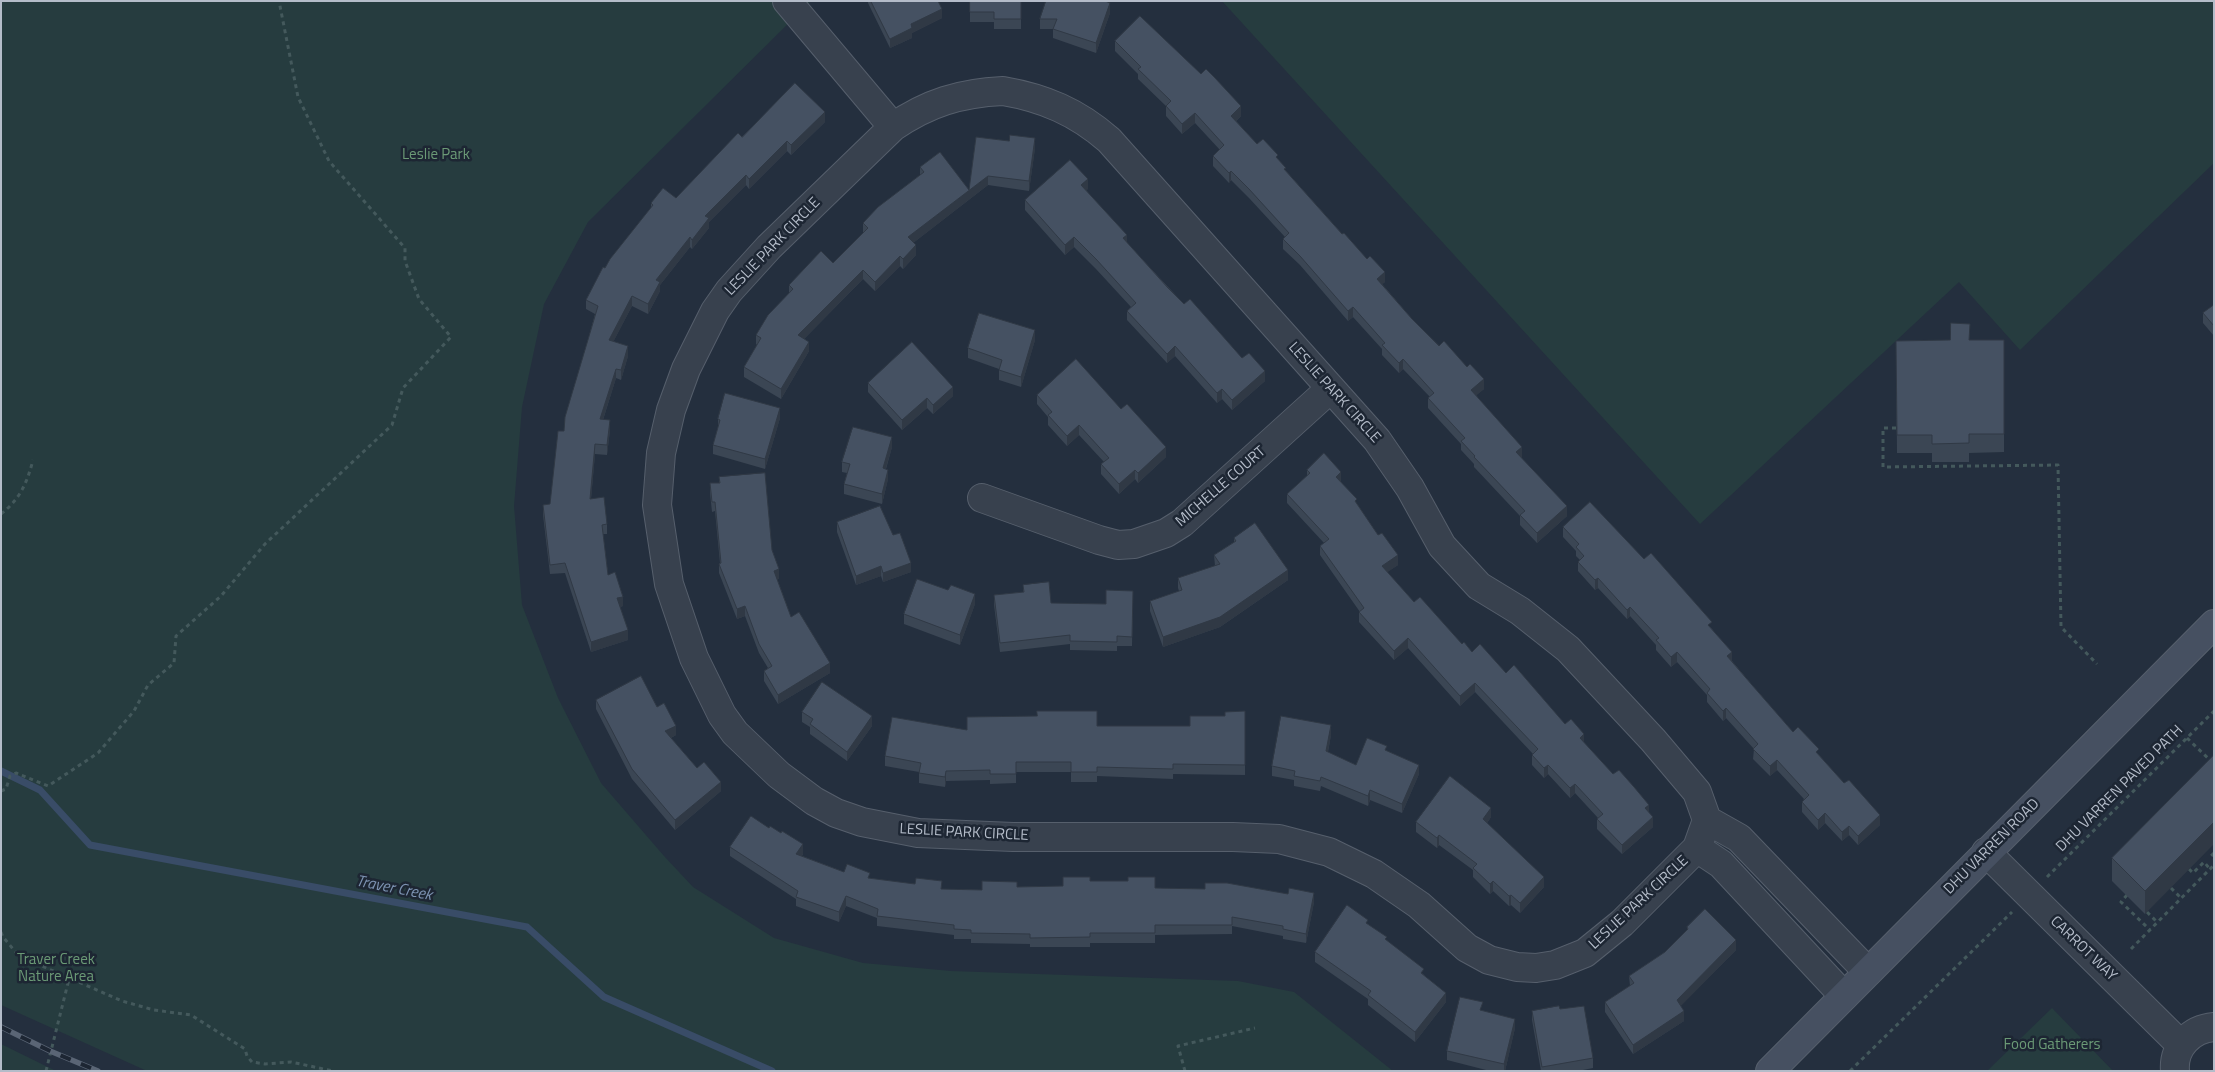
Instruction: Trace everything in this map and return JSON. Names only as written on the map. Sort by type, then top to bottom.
[{"type":"main road","name":"DHU VARREN ROAD","points":[[1770,1071],[2214,624]]},
{"type":"street","points":[[787,1],[893,127]]},
{"type":"street","name":"LESLIE PARK CIRCLE","points":[[1003,91],[1030,96],[1055,104],[1080,117],[1109,140],[1377,440],[1410,488],[1442,546],[1479,586],[1520,612],[1568,649],[1653,740],[1697,792],[1707,820],[1697,848],[1622,923],[1585,953],[1555,965],[1536,968],[1517,967],[1496,962],[1476,954],[1419,905],[1374,874],[1329,852],[1280,839],[1013,836],[918,833],[886,828],[836,813],[797,790],[766,764],[735,733],[722,715],[694,658],[669,584],[657,505],[661,453],[671,410],[686,369],[714,311],[729,291],[769,247],[893,127],[916,111],[974,93],[1003,91]]},
{"type":"street","name":"MICHELLE COURT","points":[[982,498],[1108,543],[1118,545],[1134,544],[1150,540],[1182,523],[1330,389]]},
{"type":"street","points":[[1707,820],[1739,838],[1868,972]]},
{"type":"street","name":"LESLIE PARK CIRCLE","points":[[1697,848],[1720,864],[1844,996]]},
{"type":"street","name":"CARROT WAY","points":[[1986,852],[2181,1045]]},
{"type":"street","points":[[1755,901],[1778,879]]},
{"type":"street","points":[[2176,1071],[2176,1056],[2181,1045],[2189,1036],[2200,1030],[2214,1027]]},
{"type":"path","points":[[1,791],[6,789],[10,776],[16,773],[48,786],[98,753],[134,711],[148,685],[174,663],[176,636],[221,596],[265,544],[392,425],[403,388],[451,337],[419,299],[405,261],[404,248],[329,161],[298,97],[279,1]]},
{"type":"path","points":[[1896,428],[1883,428],[1883,467],[2058,465],[2060,627],[2097,664]]},
{"type":"path","points":[[1,514],[19,497],[27,482],[33,460]]},
{"type":"path","name":"DHU VARREN PAVED PATH","points":[[2041,883],[2214,711]]},
{"type":"path","points":[[2187,738],[2214,764]]},
{"type":"path","points":[[2214,853],[2211,856],[2214,859]]},
{"type":"path","points":[[2189,870],[2193,874],[2204,862],[2210,868]]},
{"type":"path","points":[[2131,949],[2214,865]]},
{"type":"path","points":[[2171,888],[2181,898]]},
{"type":"path","points":[[2127,895],[2121,902],[2150,930]]},
{"type":"path","points":[[1850,1071],[2007,918],[2017,906]]},
{"type":"path","points":[[2147,912],[2157,922]]},
{"type":"path","points":[[1,932],[19,956],[68,979],[122,1001],[154,1010],[191,1015],[246,1049],[247,1056],[252,1062],[265,1064],[290,1062],[333,1071]]},
{"type":"path","points":[[46,1071],[68,979]]},
{"type":"path","points":[[1184,1071],[1178,1046],[1255,1028]]},
{"type":"green space","points":[[1,1],[811,1],[588,222],[544,304],[522,407],[514,506],[522,605],[558,698],[601,783],[693,887],[774,938],[863,963],[951,971],[1238,981],[1294,992],[1393,1071],[147,1071],[1,1005]]},
{"type":"green space","points":[[1222,1],[2214,1],[2214,163],[2020,350],[1959,282],[1700,524]]},
{"type":"green space","name":"Food Gatherers","points":[[2052,1008],[2113,1071],[1987,1071]]},
{"type":"green space","points":[[1,1044],[56,1071],[1,1071]]},
{"type":"building","points":[[871,1],[938,1],[942,9],[911,24],[912,28],[890,39]]},
{"type":"building","points":[[970,1],[1021,1],[1021,19],[994,19],[994,12],[970,12]]},
{"type":"building","points":[[1046,1],[1105,1],[1110,3],[1096,43],[1053,29],[1057,19],[1040,19]]},
{"type":"building","points":[[1140,16],[1201,74],[1206,69],[1215,78],[1241,106],[1231,116],[1257,144],[1263,139],[1278,155],[1276,157],[1286,168],[1284,169],[1342,234],[1344,233],[1367,259],[1370,256],[1385,272],[1377,279],[1412,319],[1439,346],[1444,341],[1467,367],[1470,364],[1484,379],[1471,390],[1522,447],[1516,452],[1567,506],[1537,533],[1520,515],[1525,511],[1474,457],[1461,441],[1465,438],[1428,398],[1434,393],[1403,359],[1399,363],[1382,345],[1385,343],[1353,307],[1348,311],[1283,239],[1289,233],[1249,189],[1231,171],[1229,173],[1213,156],[1224,145],[1195,113],[1182,124],[1166,106],[1171,101],[1138,69],[1141,67],[1115,41]]},
{"type":"building","points":[[795,83],[825,112],[791,145],[787,141],[749,179],[746,175],[705,216],[709,218],[692,240],[690,237],[656,280],[660,282],[648,304],[632,296],[609,340],[628,346],[621,370],[616,369],[600,419],[610,420],[607,445],[595,444],[590,499],[604,497],[607,524],[602,525],[608,575],[615,572],[623,597],[617,598],[628,630],[591,642],[565,563],[550,565],[543,505],[550,504],[558,431],[564,431],[565,417],[598,306],[586,300],[603,267],[605,268],[653,205],[651,203],[663,188],[676,198],[738,133],[742,137]]},
{"type":"building","points":[[1010,135],[1035,138],[1029,181],[988,176],[908,237],[916,245],[903,259],[900,256],[875,282],[863,270],[798,335],[809,342],[781,389],[744,367],[761,338],[756,335],[768,315],[793,289],[789,285],[821,251],[833,263],[868,228],[863,223],[878,207],[924,172],[920,167],[940,152],[969,190],[976,137],[1009,141]]},
{"type":"building","points":[[1070,160],[1088,179],[1081,185],[1127,235],[1123,238],[1168,288],[1184,304],[1190,299],[1242,358],[1249,353],[1265,371],[1232,400],[1222,389],[1217,393],[1175,346],[1167,354],[1127,311],[1136,303],[1096,259],[1074,237],[1065,245],[1025,200]]},
{"type":"building","points":[[2214,305],[2214,326],[2203,313]]},
{"type":"building","points":[[979,313],[1035,330],[1021,377],[999,370],[1002,360],[968,348]]},
{"type":"building","points":[[1951,323],[1970,324],[1969,340],[2004,340],[2004,434],[1969,434],[1969,443],[1932,444],[1932,435],[1897,435],[1896,341],[1950,340]]},
{"type":"building","points":[[912,342],[953,387],[933,405],[927,398],[902,420],[868,383]]},
{"type":"building","points":[[1076,359],[1121,409],[1127,404],[1166,447],[1138,473],[1135,470],[1119,484],[1101,464],[1109,458],[1079,425],[1067,436],[1048,415],[1052,412],[1037,395]]},
{"type":"building","points":[[725,393],[780,408],[765,459],[713,445]]},
{"type":"building","points":[[853,427],[892,437],[883,468],[888,470],[882,494],[844,484],[850,464],[842,462]]},
{"type":"building","points":[[1324,453],[1341,472],[1336,477],[1357,499],[1355,501],[1378,535],[1382,533],[1398,555],[1382,566],[1414,602],[1420,597],[1462,644],[1464,642],[1472,652],[1480,644],[1506,673],[1514,665],[1565,724],[1571,719],[1584,734],[1580,738],[1613,774],[1619,770],[1649,805],[1645,808],[1653,817],[1622,845],[1597,819],[1603,814],[1575,784],[1570,788],[1548,765],[1544,768],[1532,755],[1538,749],[1475,683],[1460,696],[1408,638],[1394,651],[1359,612],[1364,608],[1320,546],[1329,539],[1287,494],[1310,473],[1307,470]]},
{"type":"building","points":[[765,473],[772,550],[779,569],[774,571],[791,617],[799,612],[830,663],[778,695],[764,671],[772,666],[759,644],[745,606],[737,609],[719,564],[721,563],[715,502],[712,502],[710,483],[720,483],[719,477]]},
{"type":"building","points":[[1590,502],[1644,559],[1651,553],[1712,622],[1708,625],[1732,652],[1727,656],[1793,732],[1798,727],[1819,749],[1816,752],[1844,783],[1849,780],[1880,815],[1858,836],[1849,826],[1842,832],[1825,813],[1818,820],[1802,802],[1809,795],[1777,760],[1770,766],[1753,749],[1758,744],[1726,708],[1723,711],[1707,693],[1710,689],[1677,652],[1671,657],[1656,640],[1659,638],[1630,607],[1627,610],[1598,578],[1595,580],[1578,562],[1584,556],[1576,547],[1579,544],[1563,527]]},
{"type":"building","points":[[880,506],[893,535],[900,533],[911,563],[883,573],[881,566],[856,576],[837,522]]},
{"type":"building","points":[[1255,523],[1288,570],[1220,617],[1163,637],[1150,601],[1182,590],[1178,578],[1220,564],[1214,555],[1236,541],[1234,538]]},
{"type":"building","points":[[917,579],[948,590],[951,585],[975,594],[960,635],[904,614]]},
{"type":"building","points":[[1049,582],[1051,603],[1106,604],[1106,590],[1133,591],[1132,637],[1117,636],[1117,642],[1070,641],[1070,635],[1000,643],[994,595],[1024,592],[1023,585]]},
{"type":"building","points":[[641,676],[657,707],[664,703],[676,726],[665,731],[697,768],[704,762],[721,782],[675,820],[632,769],[596,700]]},
{"type":"building","points":[[822,682],[872,716],[847,752],[810,724],[813,719],[802,712]]},
{"type":"building","points":[[1037,711],[1097,711],[1097,726],[1190,726],[1190,716],[1225,716],[1225,712],[1245,711],[1245,765],[1173,764],[1173,769],[1097,767],[1097,772],[1071,772],[1071,762],[1016,762],[1016,774],[990,774],[990,770],[946,771],[945,777],[919,773],[921,763],[885,756],[892,717],[967,730],[967,717],[1037,716]]},
{"type":"building","points":[[1281,716],[1331,725],[1326,751],[1356,765],[1367,738],[1387,746],[1385,750],[1419,765],[1402,804],[1370,790],[1368,796],[1321,777],[1320,781],[1294,776],[1295,771],[1272,766]]},
{"type":"building","points":[[2214,755],[2214,822],[2145,891],[2112,858]]},
{"type":"building","points":[[1450,776],[1491,808],[1483,819],[1544,877],[1520,903],[1511,895],[1509,896],[1493,881],[1490,884],[1473,868],[1477,864],[1439,835],[1437,838],[1416,822]]},
{"type":"building","points":[[751,816],[769,828],[770,826],[781,833],[782,831],[803,844],[796,854],[844,872],[847,864],[870,873],[868,878],[915,884],[916,878],[942,881],[941,889],[982,890],[982,881],[1017,882],[1017,887],[1063,886],[1063,877],[1090,877],[1090,881],[1128,881],[1128,877],[1155,877],[1155,888],[1205,889],[1205,883],[1227,883],[1288,894],[1289,888],[1314,893],[1306,934],[1283,929],[1283,926],[1232,917],[1232,925],[1155,925],[1155,933],[1090,933],[1090,937],[1030,938],[1030,934],[971,933],[971,930],[954,929],[954,925],[877,916],[878,909],[846,896],[839,912],[796,897],[798,891],[730,847]]},
{"type":"building","points":[[1347,905],[1368,920],[1366,923],[1387,937],[1385,939],[1424,969],[1421,973],[1446,993],[1415,1032],[1368,995],[1371,991],[1315,952]]},
{"type":"building","points":[[1705,909],[1736,940],[1677,1000],[1684,1011],[1633,1045],[1605,1002],[1634,983],[1629,976],[1665,952]]},
{"type":"building","points":[[1460,997],[1483,1002],[1480,1010],[1515,1019],[1504,1064],[1447,1051]]},
{"type":"building","points":[[1559,1006],[1560,1009],[1584,1006],[1593,1058],[1542,1067],[1532,1011]]},
{"type":"waterway","name":"Traver Creek","points":[[1,771],[40,790],[90,845],[527,927],[604,997],[772,1071]]},
{"type":"railway","points":[[1,1027],[50,1051],[98,1071]]},
{"type":"park label","name":"Leslie Park","points":[[436,155]]},
{"type":"park label","name":"Traver Creek Nature Area","points":[[56,968]]}]
